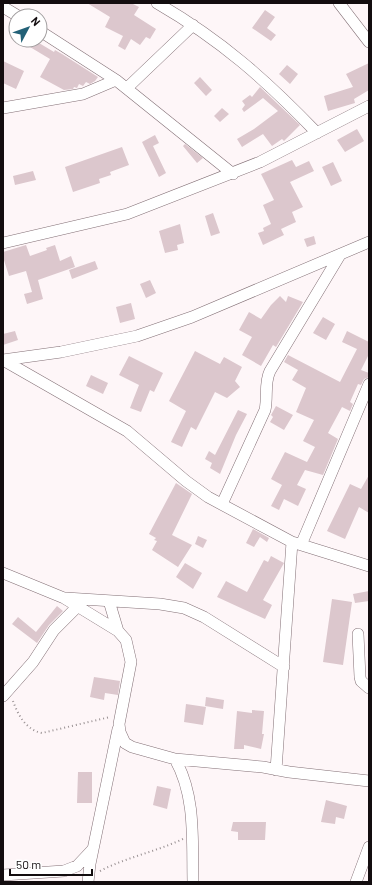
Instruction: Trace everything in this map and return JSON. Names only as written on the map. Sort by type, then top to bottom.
[{"type":"street","points":[[157,3],[193,24],[234,54],[256,72],[317,133]]},
{"type":"street","points":[[339,3],[369,42]]},
{"type":"street","points":[[127,88],[193,24]]},
{"type":"street","points":[[48,35],[127,88],[233,174]]},
{"type":"street","points":[[3,108],[73,96],[94,90],[116,80]]},
{"type":"street","points":[[3,243],[127,214],[233,174],[260,162],[369,106]]},
{"type":"street","points":[[3,360],[61,352],[137,336],[192,317],[369,242]]},
{"type":"street","points":[[222,504],[265,410],[267,377],[340,255]]},
{"type":"street","points":[[3,360],[127,431],[186,481],[222,504],[296,544],[369,566]]},
{"type":"street","points":[[276,770],[296,544],[369,384]]},
{"type":"street","points":[[3,573],[64,598],[118,631],[126,640],[131,662],[88,880]]},
{"type":"street","points":[[64,598],[160,604],[184,608],[204,617],[284,666]]},
{"type":"street","points":[[109,601],[118,631]]},
{"type":"street","points":[[6,693],[33,662],[54,630],[78,606]]},
{"type":"street","points":[[358,634],[360,677],[361,681],[369,688]]},
{"type":"street","points":[[120,719],[125,743],[132,747],[175,759],[235,764],[369,781]]},
{"type":"street","points":[[175,759],[187,786],[193,835],[193,882]]},
{"type":"street","points":[[356,882],[369,846]]},
{"type":"street","points":[[3,875],[64,872],[77,866],[93,850]]},
{"type":"path","points":[[6,693],[23,721],[37,732],[42,733],[120,719]]},
{"type":"path","points":[[88,880],[124,859],[160,850],[193,835]]},
{"type":"building","points":[[87,3],[131,3],[139,7],[134,15],[156,29],[150,39],[146,37],[140,45],[131,39],[125,50],[118,46],[123,36],[105,27],[110,17]]},
{"type":"building","points":[[265,10],[275,17],[267,28],[276,35],[271,41],[252,28]]},
{"type":"building","points":[[32,48],[47,48],[54,52],[55,50],[98,77],[90,84],[86,82],[83,86],[79,84],[77,88],[74,87],[73,89],[64,90],[40,77],[50,59]]},
{"type":"building","points":[[3,61],[24,71],[16,89],[3,83]]},
{"type":"building","points":[[369,63],[369,90],[354,99],[355,103],[328,111],[324,96],[353,87],[346,74]]},
{"type":"building","points":[[287,65],[298,74],[290,84],[279,74]]},
{"type":"building","points":[[200,77],[212,90],[206,96],[194,83]]},
{"type":"building","points":[[260,87],[300,125],[284,141],[282,139],[272,146],[263,134],[242,147],[237,139],[254,129],[278,111],[263,98],[244,112],[242,109],[245,105],[242,101],[250,95],[252,97]]},
{"type":"building","points":[[222,108],[229,114],[220,122],[214,116]]},
{"type":"building","points":[[357,129],[364,141],[345,152],[337,140]]},
{"type":"building","points":[[155,135],[159,143],[153,146],[166,173],[159,177],[142,142]]},
{"type":"building","points":[[185,144],[203,158],[197,163],[183,146]]},
{"type":"building","points":[[122,147],[129,165],[110,172],[111,175],[99,179],[100,183],[73,192],[65,167]]},
{"type":"building","points":[[292,160],[296,167],[309,161],[314,171],[290,182],[303,207],[292,212],[296,222],[281,229],[284,235],[263,245],[258,233],[264,231],[263,228],[271,224],[263,205],[274,200],[261,174]]},
{"type":"building","points":[[333,162],[342,181],[331,186],[322,167]]},
{"type":"building","points":[[33,171],[36,180],[15,185],[13,176]]},
{"type":"building","points":[[213,213],[220,233],[211,236],[205,216]]},
{"type":"building","points":[[180,224],[184,243],[177,245],[178,250],[165,253],[159,231]]},
{"type":"building","points":[[314,236],[316,244],[307,247],[304,239]]},
{"type":"building","points":[[26,245],[30,256],[47,250],[46,248],[55,245],[60,261],[71,256],[75,267],[38,280],[43,299],[27,304],[24,294],[32,292],[26,271],[9,276],[3,257],[3,252]]},
{"type":"building","points":[[95,261],[98,269],[72,279],[69,270]]},
{"type":"building","points":[[150,280],[156,293],[146,298],[140,284]]},
{"type":"building","points":[[280,296],[286,302],[288,296],[303,302],[276,347],[273,345],[261,366],[242,355],[252,337],[239,330],[249,312],[261,319],[271,305]]},
{"type":"building","points":[[131,303],[135,319],[120,323],[116,307]]},
{"type":"building","points":[[323,317],[335,324],[326,340],[313,333]]},
{"type":"building","points":[[15,331],[18,340],[3,345],[3,334]]},
{"type":"building","points":[[347,331],[369,342],[369,354],[361,370],[369,373],[369,377],[364,379],[361,385],[358,384],[350,402],[353,404],[350,411],[342,407],[328,433],[338,439],[323,475],[305,470],[297,485],[306,489],[298,506],[284,499],[279,510],[271,506],[282,485],[271,479],[285,452],[307,462],[315,447],[303,441],[314,420],[296,412],[306,388],[292,380],[298,370],[284,362],[288,355],[340,382],[357,349],[342,342]]},
{"type":"building","points":[[195,351],[220,364],[224,357],[242,367],[235,381],[240,387],[227,398],[215,392],[196,430],[191,427],[182,447],[171,442],[186,411],[169,401]]},
{"type":"building","points":[[129,356],[163,373],[154,392],[150,390],[141,412],[130,408],[139,385],[119,375]]},
{"type":"building","points":[[91,375],[108,383],[103,394],[86,386]]},
{"type":"building","points":[[276,406],[293,415],[284,430],[270,422],[273,417],[271,415]]},
{"type":"building","points":[[238,410],[247,414],[236,435],[220,474],[210,468],[212,463],[205,459],[209,451],[215,455]]},
{"type":"building","points":[[369,475],[369,513],[359,507],[345,539],[327,531],[350,484],[361,489]]},
{"type":"building","points":[[176,483],[192,494],[172,535],[192,545],[178,567],[152,550],[157,541],[154,540],[156,538],[149,534]]},
{"type":"building","points":[[253,529],[269,538],[267,542],[260,537],[254,547],[246,543]]},
{"type":"building","points":[[198,536],[207,540],[203,548],[195,544]]},
{"type":"building","points":[[271,556],[284,563],[263,600],[272,605],[265,619],[217,597],[226,581],[247,592],[264,560],[268,562]]},
{"type":"building","points":[[185,563],[202,573],[193,589],[176,577]]},
{"type":"building","points":[[369,591],[369,601],[355,603],[353,594]]},
{"type":"building","points":[[332,599],[352,602],[343,665],[323,662]]},
{"type":"building","points":[[57,606],[63,611],[49,625],[37,643],[12,624],[18,617],[36,632]]},
{"type":"building","points":[[94,677],[120,681],[118,695],[105,693],[104,700],[90,697]]},
{"type":"building","points":[[206,697],[224,700],[223,709],[205,706]]},
{"type":"building","points":[[186,704],[206,707],[203,725],[184,722]]},
{"type":"building","points":[[252,710],[264,711],[262,734],[264,734],[261,749],[244,745],[244,749],[234,749],[237,711],[252,713]]},
{"type":"building","points":[[78,772],[92,772],[92,803],[77,803]]},
{"type":"building","points":[[157,786],[171,789],[167,809],[153,805]]},
{"type":"building","points":[[326,800],[347,806],[344,819],[336,817],[335,824],[321,822]]},
{"type":"building","points":[[233,822],[266,822],[265,840],[238,840],[238,832],[231,831]]}]
